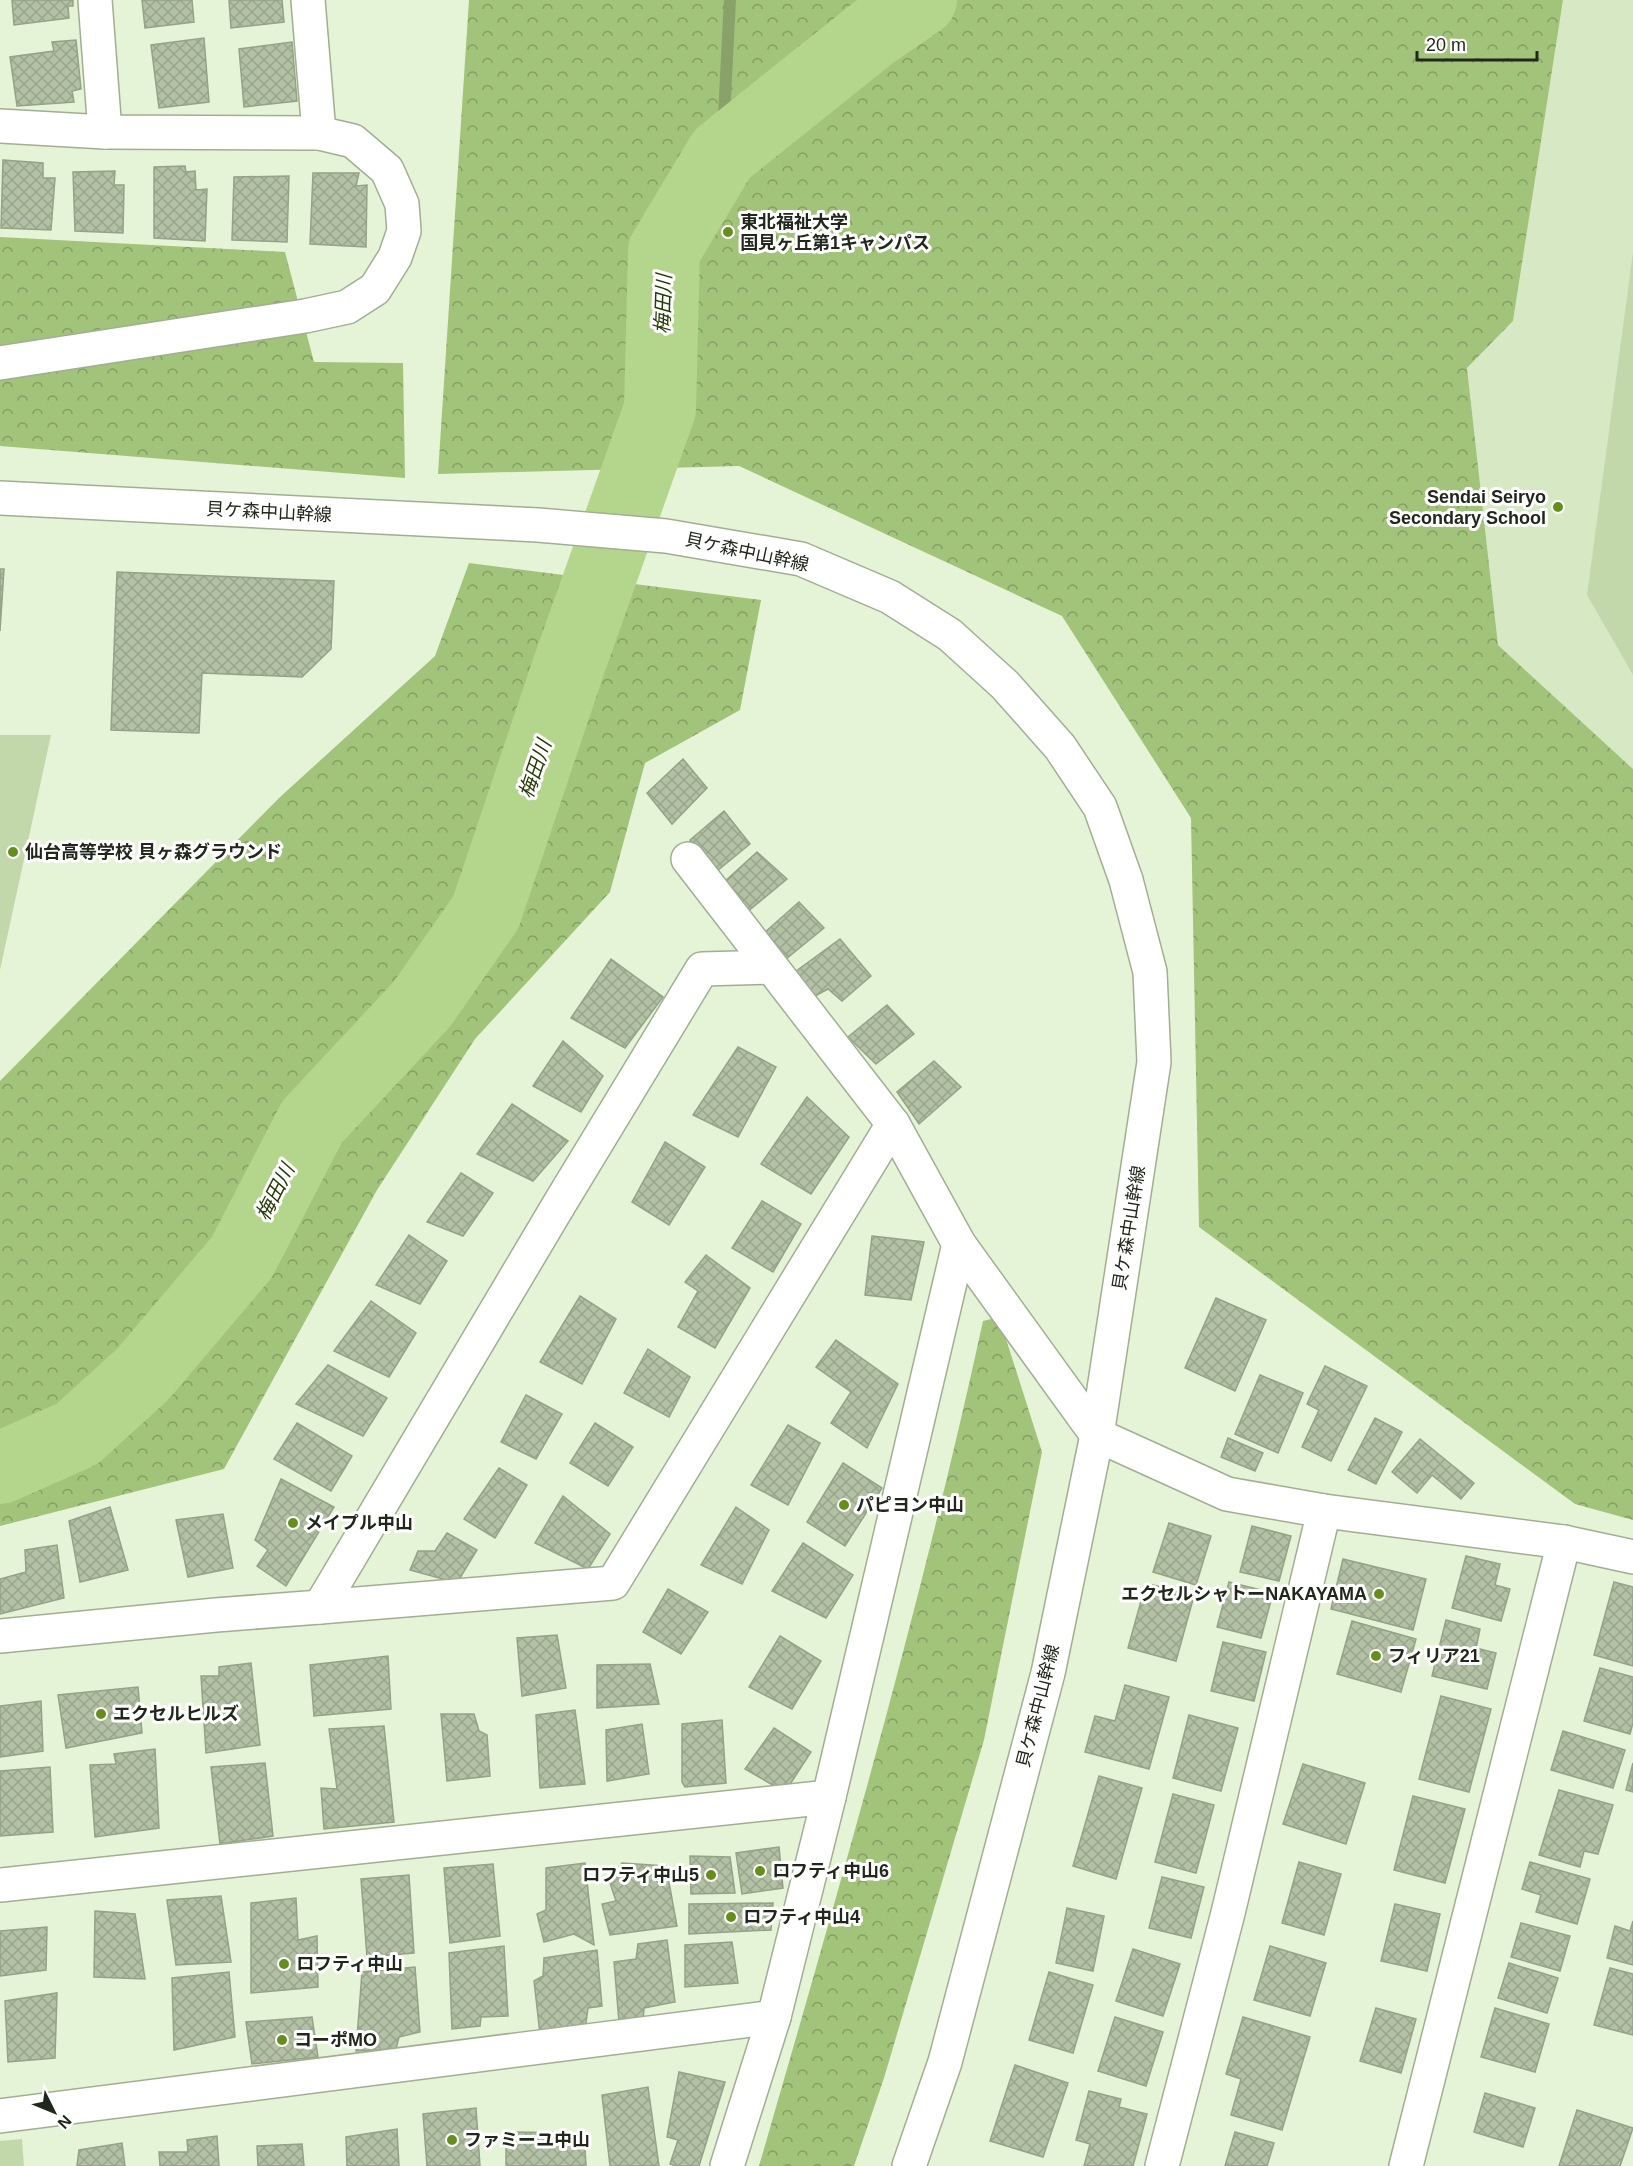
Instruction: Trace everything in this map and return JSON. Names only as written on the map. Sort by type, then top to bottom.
[{"type":"street","points":[[95,0],[105,132]]},
{"type":"street","points":[[308,0],[319,133]]},
{"type":"street","points":[[0,126],[105,132],[319,133],[353,141],[387,170],[402,204],[404,231],[396,257],[375,289],[347,307],[305,316],[0,363]]},
{"type":"street","name":"貝ケ森中山幹線","points":[[0,498],[538,525],[666,536],[801,559],[890,597],[950,635],[1005,685],[1060,747],[1100,807],[1126,880],[1150,972],[1154,1062],[1097,1435],[1048,1673],[945,2062],[909,2166]]},
{"type":"street","points":[[688,859],[893,1124],[959,1244],[1097,1435],[1227,1494],[1324,1511],[1564,1542],[1633,1557]]},
{"type":"street","points":[[320,1607],[702,969],[771,967]]},
{"type":"street","points":[[0,1636],[216,1615],[613,1583],[893,1124]]},
{"type":"street","points":[[727,2166],[774,2017],[829,1797],[959,1244]]},
{"type":"street","points":[[1162,2166],[1228,1913],[1324,1511]]},
{"type":"street","points":[[1406,2166],[1564,1542]]},
{"type":"street","points":[[0,1885],[829,1797]]},
{"type":"street","points":[[0,2116],[774,2017]]},
{"type":"shaded area","name":"Sendai Seiryo Secondary School","points":[[1563,0],[1633,0],[1633,769],[1498,645],[1467,368],[1513,321]]},
{"type":"shaded area","points":[[1633,252],[1633,675],[1587,595]]},
{"type":"shaded area","name":"仙台高等学校 貝ヶ森グラウンド","points":[[0,735],[51,735],[0,970]]},
{"type":"shaded area","points":[[22,2139],[24,2166],[0,2166],[0,2141]]},
{"type":"green space","points":[[469,0],[1563,0],[1513,321],[1467,368],[1498,645],[1633,769],[1633,1520],[1575,1504],[1199,1227],[1191,818],[1062,616],[739,466],[438,474]]},
{"type":"green space","points":[[0,237],[285,252],[314,362],[403,363],[405,478],[0,446]]},
{"type":"green space","points":[[469,563],[761,600],[740,710],[645,763],[610,892],[475,1039],[377,1190],[224,1469],[0,1526],[0,1081],[279,798],[435,656]]},
{"type":"green space","points":[[999,1317],[1042,1452],[984,1740],[884,2078],[854,2166],[759,2166],[849,1851],[906,1640],[983,1321]]},
{"type":"building","points":[[12,0],[73,0],[73,6],[68,6],[69,18],[14,25]]},
{"type":"building","points":[[142,0],[192,0],[194,22],[145,28]]},
{"type":"building","points":[[229,0],[282,0],[284,22],[231,28]]},
{"type":"building","points":[[204,38],[209,102],[159,108],[151,45]]},
{"type":"building","points":[[76,40],[81,89],[72,91],[74,102],[17,106],[10,57],[54,51],[52,42]]},
{"type":"building","points":[[292,42],[297,101],[244,107],[239,49]]},
{"type":"building","points":[[3,160],[43,163],[43,178],[55,178],[51,230],[1,228]]},
{"type":"building","points":[[185,166],[186,172],[195,171],[196,190],[207,189],[205,241],[154,238],[154,167]]},
{"type":"building","points":[[115,171],[114,185],[124,185],[123,233],[75,231],[73,172]]},
{"type":"building","points":[[313,173],[359,173],[356,186],[367,185],[366,247],[310,244]]},
{"type":"building","points":[[289,176],[287,242],[232,240],[234,177]]},
{"type":"building","points":[[0,569],[4,569],[0,631]]},
{"type":"building","points":[[117,572],[334,581],[331,649],[302,677],[202,673],[199,733],[111,730]]},
{"type":"building","points":[[683,759],[707,788],[672,824],[647,793]]},
{"type":"building","points":[[724,811],[750,844],[717,871],[690,840]]},
{"type":"building","points":[[757,852],[787,879],[746,913],[723,883]]},
{"type":"building","points":[[799,902],[824,928],[786,959],[764,933]]},
{"type":"building","points":[[840,939],[871,976],[842,1001],[828,989],[813,997],[792,974]]},
{"type":"building","points":[[611,959],[663,997],[625,1048],[571,1018]]},
{"type":"building","points":[[887,1005],[914,1034],[876,1064],[848,1037]]},
{"type":"building","points":[[563,1041],[603,1076],[581,1112],[533,1086]]},
{"type":"building","points":[[738,1047],[776,1067],[738,1137],[693,1115]]},
{"type":"building","points":[[934,1061],[961,1087],[919,1124],[897,1092]]},
{"type":"building","points":[[807,1097],[849,1137],[811,1194],[761,1164]]},
{"type":"building","points":[[512,1104],[568,1141],[533,1181],[477,1154]]},
{"type":"building","points":[[665,1142],[705,1167],[669,1225],[632,1202]]},
{"type":"building","points":[[461,1173],[493,1193],[463,1236],[427,1222]]},
{"type":"building","points":[[762,1201],[801,1224],[773,1272],[732,1248]]},
{"type":"building","points":[[409,1235],[447,1261],[420,1304],[376,1285]]},
{"type":"building","points":[[872,1236],[924,1242],[911,1300],[865,1295]]},
{"type":"building","points":[[706,1255],[750,1288],[715,1348],[678,1327],[698,1291],[685,1282]]},
{"type":"building","points":[[580,1296],[616,1319],[582,1384],[540,1362]]},
{"type":"building","points":[[1216,1298],[1266,1320],[1235,1391],[1185,1368]]},
{"type":"building","points":[[371,1301],[416,1333],[389,1377],[334,1351]]},
{"type":"building","points":[[836,1340],[898,1384],[867,1448],[831,1423],[851,1392],[816,1367]]},
{"type":"building","points":[[648,1349],[690,1377],[669,1417],[624,1393]]},
{"type":"building","points":[[328,1365],[387,1398],[363,1436],[296,1404]]},
{"type":"building","points":[[1325,1366],[1367,1386],[1331,1461],[1302,1447],[1319,1410],[1307,1404]]},
{"type":"building","points":[[1260,1375],[1303,1393],[1278,1453],[1235,1434]]},
{"type":"building","points":[[526,1395],[562,1414],[536,1459],[501,1442]]},
{"type":"building","points":[[1375,1418],[1402,1432],[1376,1484],[1348,1470]]},
{"type":"building","points":[[297,1423],[352,1456],[331,1491],[274,1459]]},
{"type":"building","points":[[595,1423],[633,1447],[608,1486],[570,1463]]},
{"type":"building","points":[[788,1425],[820,1443],[788,1505],[751,1485]]},
{"type":"building","points":[[1228,1438],[1263,1453],[1255,1471],[1221,1457]]},
{"type":"building","points":[[1420,1439],[1474,1483],[1461,1499],[1432,1475],[1417,1493],[1392,1472]]},
{"type":"building","name":"パピヨン中山","points":[[843,1463],[882,1488],[845,1546],[807,1522]]},
{"type":"building","points":[[499,1468],[527,1485],[495,1538],[464,1519]]},
{"type":"building","name":"メイプル中山","points":[[281,1479],[334,1507],[286,1586],[257,1566],[268,1550],[255,1540]]},
{"type":"building","points":[[563,1496],[610,1534],[588,1569],[535,1543]]},
{"type":"building","points":[[110,1507],[128,1570],[80,1582],[69,1521]]},
{"type":"building","points":[[736,1507],[769,1530],[742,1584],[701,1565]]},
{"type":"building","points":[[223,1514],[233,1568],[188,1577],[176,1520]]},
{"type":"building","points":[[1169,1523],[1211,1536],[1196,1585],[1153,1572]]},
{"type":"building","points":[[1252,1526],[1291,1536],[1279,1581],[1240,1572]]},
{"type":"building","points":[[447,1533],[477,1550],[457,1583],[410,1570],[418,1551],[435,1551]]},
{"type":"building","points":[[803,1543],[853,1575],[826,1618],[772,1591]]},
{"type":"building","points":[[57,1545],[64,1598],[0,1614],[0,1579],[26,1572],[25,1550]]},
{"type":"building","points":[[1466,1556],[1500,1564],[1495,1585],[1510,1589],[1501,1621],[1452,1608]]},
{"type":"building","name":"エクセルシャトーNAKAYAMA","points":[[1343,1559],[1426,1579],[1413,1630],[1331,1609]]},
{"type":"building","points":[[1229,1582],[1273,1593],[1261,1638],[1217,1627]]},
{"type":"building","points":[[1614,1582],[1633,1587],[1633,1666],[1594,1655]]},
{"type":"building","points":[[1146,1583],[1194,1596],[1176,1661],[1128,1648]]},
{"type":"building","points":[[668,1589],[708,1612],[681,1654],[643,1632]]},
{"type":"building","points":[[1446,1620],[1480,1629],[1476,1648],[1496,1653],[1487,1689],[1432,1676]]},
{"type":"building","name":"フィリア21","points":[[1352,1621],[1416,1639],[1401,1692],[1337,1674]]},
{"type":"building","points":[[557,1635],[566,1688],[522,1696],[517,1638]]},
{"type":"building","points":[[780,1636],[821,1661],[792,1709],[749,1687]]},
{"type":"building","points":[[1223,1642],[1266,1652],[1254,1701],[1211,1691]]},
{"type":"building","points":[[388,1656],[391,1709],[314,1716],[310,1665]]},
{"type":"building","points":[[251,1663],[260,1745],[206,1753],[201,1676],[219,1676],[219,1667]]},
{"type":"building","points":[[650,1664],[659,1704],[597,1708],[597,1665]]},
{"type":"building","points":[[1600,1668],[1633,1677],[1633,1723],[1630,1734],[1584,1721]]},
{"type":"building","points":[[1125,1685],[1169,1697],[1149,1769],[1085,1752],[1095,1716],[1115,1721]]},
{"type":"building","name":"エクセルヒルズ","points":[[138,1687],[142,1733],[66,1748],[58,1695]]},
{"type":"building","points":[[1441,1696],[1491,1709],[1469,1792],[1419,1779]]},
{"type":"building","points":[[41,1701],[43,1751],[0,1757],[0,1706]]},
{"type":"building","points":[[575,1710],[585,1784],[540,1788],[536,1715]]},
{"type":"building","points":[[441,1714],[474,1714],[479,1731],[487,1735],[490,1776],[447,1781]]},
{"type":"building","points":[[1189,1715],[1238,1728],[1221,1791],[1173,1778]]},
{"type":"building","points":[[722,1720],[726,1783],[685,1787],[682,1782],[682,1724]]},
{"type":"building","points":[[642,1724],[649,1774],[607,1781],[606,1730]]},
{"type":"building","points":[[384,1726],[394,1822],[324,1829],[321,1788],[337,1789],[329,1729]]},
{"type":"building","points":[[774,1728],[811,1752],[785,1792],[745,1769]]},
{"type":"building","points":[[1563,1731],[1625,1750],[1613,1788],[1551,1770]]},
{"type":"building","points":[[155,1749],[159,1828],[95,1837],[90,1765],[116,1764],[114,1754]]},
{"type":"building","points":[[265,1763],[273,1836],[220,1844],[211,1767]]},
{"type":"building","points":[[1633,1763],[1633,1792],[1626,1790]]},
{"type":"building","points":[[1303,1764],[1365,1783],[1346,1844],[1283,1824]]},
{"type":"building","points":[[50,1767],[53,1832],[0,1836],[0,1771]]},
{"type":"building","points":[[1099,1776],[1142,1788],[1116,1879],[1073,1866]]},
{"type":"building","points":[[1559,1790],[1613,1805],[1598,1854],[1584,1851],[1580,1867],[1539,1855]]},
{"type":"building","points":[[1173,1794],[1214,1805],[1196,1873],[1155,1862]]},
{"type":"building","points":[[1413,1796],[1465,1809],[1445,1883],[1394,1870]]},
{"type":"building","name":"ロフティ中山6","points":[[779,1847],[783,1888],[742,1894],[736,1853]]},
{"type":"building","name":"ロフティ中山5","points":[[690,1856],[730,1857],[735,1893],[691,1894]]},
{"type":"building","points":[[1299,1862],[1341,1874],[1324,1935],[1282,1923]]},
{"type":"building","points":[[1530,1862],[1590,1879],[1577,1924],[1536,1912],[1541,1895],[1522,1889]]},
{"type":"building","points":[[585,1863],[594,1945],[574,1934],[544,1942],[537,1914],[546,1910],[546,1868]]},
{"type":"building","points":[[622,1863],[666,1866],[677,1926],[610,1935],[602,1904],[616,1901],[609,1880]]},
{"type":"building","points":[[493,1864],[500,1936],[450,1943],[444,1868]]},
{"type":"building","points":[[409,1875],[414,1953],[367,1957],[361,1879]]},
{"type":"building","points":[[1162,1877],[1204,1887],[1191,1938],[1149,1928]]},
{"type":"building","points":[[221,1896],[231,1962],[176,1965],[167,1900]]},
{"type":"building","name":"ロフティ中山","points":[[296,1898],[298,1940],[317,1936],[318,1987],[251,1993],[251,1903]]},
{"type":"building","name":"ロフティ中山4","points":[[773,1903],[771,1930],[689,1934],[689,1904]]},
{"type":"building","points":[[1395,1904],[1440,1914],[1427,1971],[1381,1961]]},
{"type":"building","points":[[1067,1908],[1104,1916],[1093,1971],[1056,1963]]},
{"type":"building","points":[[95,1911],[135,1914],[145,1979],[94,1977]]},
{"type":"building","points":[[1633,1921],[1633,1965],[1607,1958],[1615,1926],[1630,1931]]},
{"type":"building","points":[[1521,1923],[1570,1936],[1560,1971],[1511,1957]]},
{"type":"building","points":[[47,1927],[46,1970],[0,1976],[0,1931]]},
{"type":"building","points":[[667,1940],[675,2002],[644,2008],[643,2021],[619,2022],[614,1962],[636,1959],[638,1944]]},
{"type":"building","points":[[732,1942],[738,1983],[685,1987],[685,1945]]},
{"type":"building","points":[[504,1946],[508,2016],[481,2017],[480,2026],[452,2029],[449,1953]]},
{"type":"building","points":[[1270,1946],[1326,1963],[1310,2016],[1254,2000]]},
{"type":"building","points":[[1133,1949],[1180,1964],[1163,2016],[1116,2001]]},
{"type":"building","points":[[597,1950],[602,2006],[588,2008],[585,2030],[540,2034],[534,1981],[543,1976],[544,1958]]},
{"type":"building","points":[[1509,1963],[1558,1978],[1547,2013],[1498,1998]]},
{"type":"building","points":[[415,1967],[420,2032],[399,2037],[396,2049],[356,2051],[362,1972]]},
{"type":"building","points":[[1610,1968],[1633,1974],[1633,2035],[1594,2025]]},
{"type":"building","points":[[229,1972],[235,2037],[174,2050],[172,1978]]},
{"type":"building","points":[[1049,1972],[1093,1985],[1073,2053],[1029,2040]]},
{"type":"building","points":[[57,1993],[55,2058],[8,2062],[5,2001]]},
{"type":"building","points":[[1376,2008],[1416,2019],[1401,2073],[1360,2061]]},
{"type":"building","points":[[1495,2008],[1549,2024],[1535,2072],[1481,2057]]},
{"type":"building","name":"コーポMO","points":[[312,2017],[318,2057],[252,2064],[246,2022]]},
{"type":"building","points":[[1115,2017],[1163,2032],[1146,2086],[1098,2071]]},
{"type":"building","points":[[1243,2017],[1310,2037],[1282,2130],[1231,2115],[1241,2079],[1226,2074]]},
{"type":"building","points":[[1015,2065],[1068,2083],[1043,2157],[990,2141]]},
{"type":"building","points":[[679,2072],[725,2082],[699,2166],[670,2164],[678,2140],[667,2137]]},
{"type":"building","points":[[648,2087],[659,2166],[610,2166],[602,2095]]},
{"type":"building","points":[[1089,2091],[1121,2099],[1119,2107],[1147,2114],[1133,2166],[1084,2166],[1090,2144],[1076,2140]]},
{"type":"building","points":[[1485,2093],[1535,2108],[1523,2147],[1474,2132]]},
{"type":"building","name":"ファミーユ中山","points":[[476,2108],[480,2166],[427,2166],[423,2114]]},
{"type":"building","points":[[1577,2110],[1633,2128],[1620,2166],[1559,2166]]},
{"type":"building","points":[[397,2129],[399,2166],[347,2166],[346,2137]]},
{"type":"building","points":[[506,2132],[584,2133],[586,2166],[506,2166]]},
{"type":"building","points":[[1235,2132],[1274,2143],[1267,2166],[1225,2166]]},
{"type":"building","points":[[217,2136],[219,2166],[160,2166],[159,2152],[188,2152],[187,2140]]},
{"type":"building","points":[[122,2143],[125,2166],[77,2166],[79,2150]]},
{"type":"building","points":[[302,2144],[304,2166],[258,2166],[257,2146]]},
{"type":"waterway","points":[[722,154],[730,0]]},
{"type":"waterway","name":"梅田川","points":[[0,1468],[77,1434],[143,1374],[242,1257],[312,1122],[422,1004],[486,912],[568,668],[660,409],[664,251],[722,154],[873,33],[921,0]]},
{"type":"place","name":"東北福祉大学 国見ヶ丘第1キャンパス","points":[[728,232]]},
{"type":"place","name":"Sendai Seiryo Secondary School","points":[[1558,507]]},
{"type":"place","name":"仙台高等学校 貝ヶ森グラウンド","points":[[13,852]]},
{"type":"place","name":"パピヨン中山","points":[[844,1505]]},
{"type":"place","name":"メイプル中山","points":[[293,1523]]},
{"type":"place","name":"エクセルシャトーNAKAYAMA","points":[[1379,1594]]},
{"type":"place","name":"フィリア21","points":[[1376,1656]]},
{"type":"place","name":"エクセルヒルズ","points":[[101,1714]]},
{"type":"place","name":"ロフティ中山6","points":[[760,1871]]},
{"type":"place","name":"ロフティ中山5","points":[[711,1875]]},
{"type":"place","name":"ロフティ中山4","points":[[731,1917]]},
{"type":"place","name":"ロフティ中山","points":[[284,1964]]},
{"type":"place","name":"コーポMO","points":[[282,2040]]},
{"type":"place","name":"ファミーユ中山","points":[[452,2140]]}]
